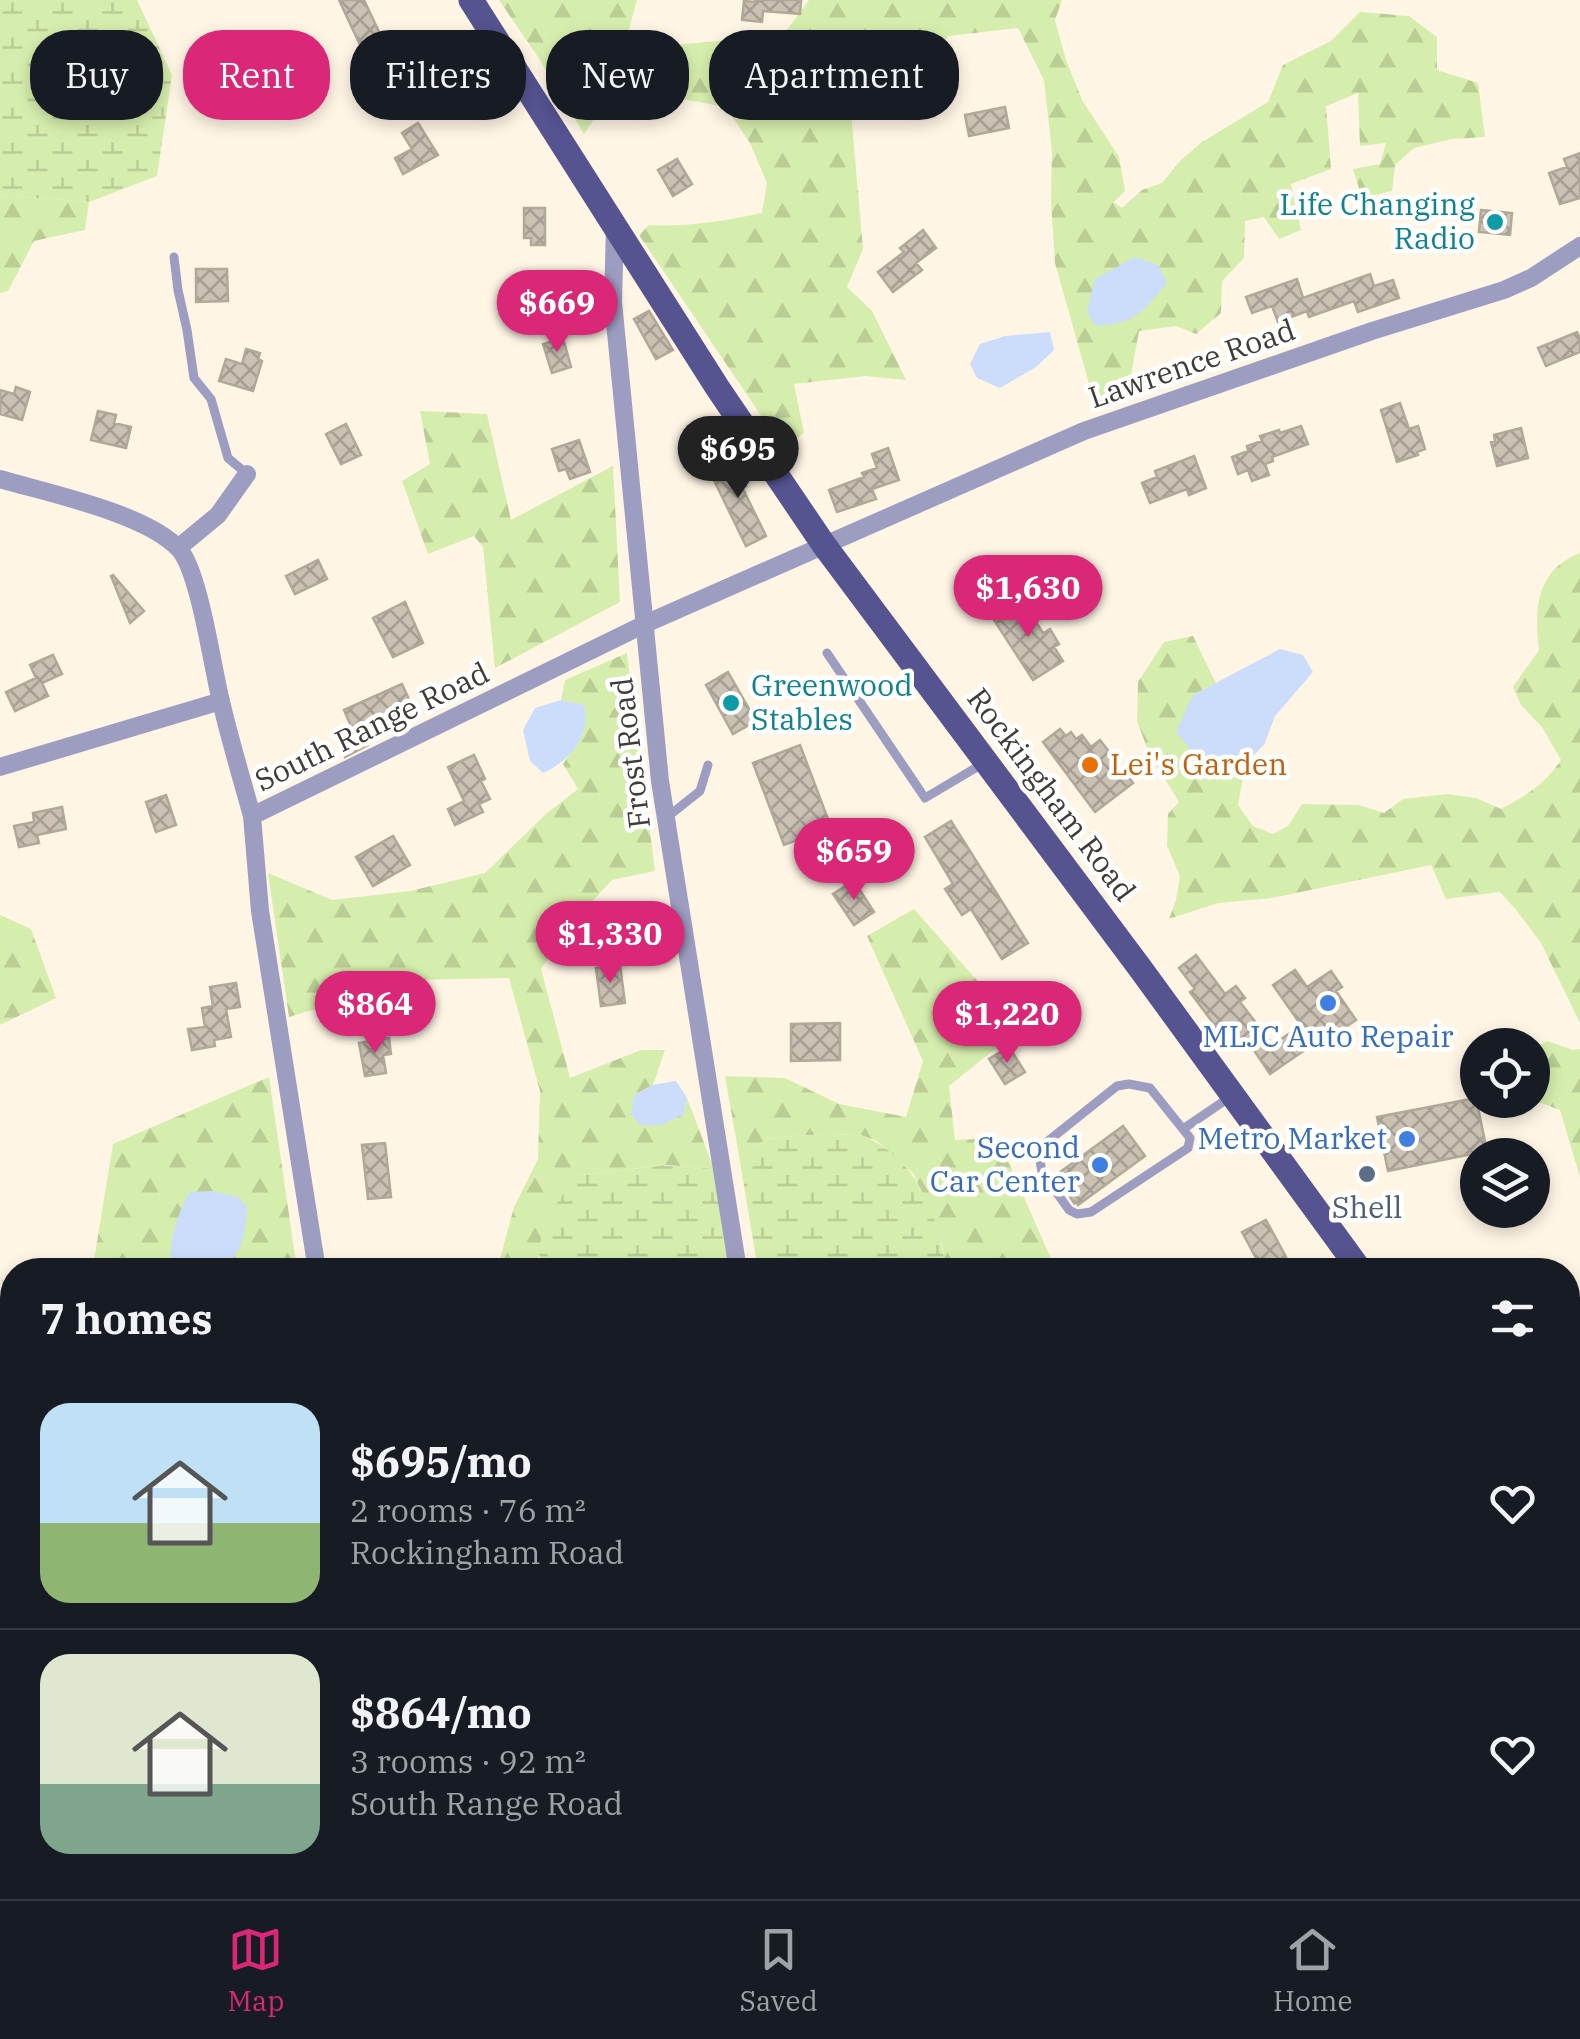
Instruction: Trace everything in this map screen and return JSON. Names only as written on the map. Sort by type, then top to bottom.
[{"type":"main road","name":"Rockingham Road","points":[[471,0],[717,387],[824,545],[1351,1258]]},
{"type":"street","name":"Frost Road","points":[[615,225],[612,302],[666,818],[736,1258]]},
{"type":"street","name":"Lawrence Road","points":[[824,545],[1084,431],[1372,331],[1504,290],[1531,278],[1580,246]]},
{"type":"street","points":[[178,548],[218,515],[247,474]]},
{"type":"street","points":[[0,479],[146,526],[178,548],[188,563],[196,591],[220,701],[252,816]]},
{"type":"street","name":"South Range Road","points":[[314,1258],[260,910],[252,816],[644,624],[824,545]]},
{"type":"street","points":[[0,767],[220,701]]},
{"type":"lane","points":[[174,256],[194,378],[212,399],[228,458],[247,474]]},
{"type":"lane","points":[[827,654],[925,798],[986,762]]},
{"type":"lane","points":[[666,818],[700,790],[708,765]]},
{"type":"lane","points":[[1117,1086],[1150,1088],[1183,1130],[1190,1138],[1188,1148],[1091,1212],[1077,1214],[1069,1210],[1042,1172],[1043,1145],[1117,1086]]},
{"type":"lane","points":[[1183,1130],[1232,1095]]},
{"type":"green space","points":[[0,0],[137,0],[151,30],[30,30],[30,120],[163,120],[163,56],[172,75],[157,176],[89,202],[0,195]]},
{"type":"green space","points":[[499,0],[637,0],[629,30],[546,30],[546,70],[526,39],[526,30],[520,30]]},
{"type":"green space","points":[[809,0],[1062,0],[1055,20],[1066,60],[1082,100],[1119,157],[1125,191],[1114,202],[1122,208],[1142,190],[1162,183],[1202,142],[1268,102],[1283,65],[1331,41],[1360,12],[1409,16],[1437,37],[1437,70],[1478,83],[1485,137],[1452,139],[1414,148],[1395,165],[1392,191],[1362,198],[1353,169],[1380,164],[1386,143],[1360,146],[1358,93],[1326,106],[1331,169],[1291,184],[1301,230],[1279,239],[1264,217],[1245,221],[1244,258],[1222,281],[1221,313],[1196,334],[1176,326],[1139,331],[1128,392],[1095,405],[1055,263],[1052,152],[1044,80],[1018,28],[959,35],[959,30],[787,30]]},
{"type":"green space","points":[[709,42],[709,104],[689,100],[689,44]]},
{"type":"green space","points":[[576,120],[593,120],[584,134]]},
{"type":"green space","points":[[735,120],[852,120],[863,249],[847,287],[872,311],[906,380],[865,376],[794,384],[804,433],[783,448],[639,235],[649,225],[706,223],[762,213],[767,183],[750,143]]},
{"type":"green space","points":[[0,195],[89,202],[85,230],[34,241],[8,291],[0,293]]},
{"type":"green space","points":[[420,411],[487,414],[511,520],[613,466],[620,602],[495,668],[483,547],[474,536],[428,554],[402,481],[430,464]]},
{"type":"green space","points":[[1580,553],[1580,1023],[1541,943],[1500,892],[1446,899],[1431,865],[1272,898],[1218,903],[1169,919],[1180,876],[1167,846],[1168,814],[1179,802],[1149,753],[1137,721],[1138,682],[1164,642],[1193,636],[1216,683],[1193,695],[1223,769],[1246,761],[1238,805],[1253,826],[1273,834],[1288,826],[1302,804],[1359,805],[1384,813],[1403,799],[1447,794],[1476,798],[1501,809],[1534,789],[1561,760],[1542,727],[1521,705],[1513,687],[1539,650],[1538,606],[1546,580],[1565,560]]},
{"type":"green space","points":[[627,653],[655,871],[612,880],[567,929],[541,969],[570,1078],[641,1050],[665,1050],[653,1085],[634,1095],[684,1114],[687,1098],[714,1169],[667,1165],[579,1175],[538,1258],[500,1258],[514,1207],[538,1159],[540,1091],[509,978],[411,980],[289,1017],[268,873],[332,900],[410,891],[485,873],[578,789],[563,764],[583,734],[584,705],[561,700],[565,680]]},
{"type":"green space","points":[[914,909],[1020,1029],[949,1086],[955,1140],[998,1138],[1051,1258],[944,1258],[914,1174],[877,1141],[858,1134],[767,1139],[739,1156],[725,1076],[785,1078],[839,1104],[906,1117],[923,1061],[867,936]]},
{"type":"green space","points":[[0,915],[31,929],[56,998],[0,1025]]},
{"type":"green space","points":[[1550,1042],[1580,1049],[1580,1177],[1560,1110],[1550,1106]]},
{"type":"green space","points":[[269,1077],[295,1258],[94,1258],[113,1144]]},
{"type":"green space","points":[[858,1134],[895,1156],[921,1188],[944,1258],[756,1258],[739,1156],[767,1139]]},
{"type":"green space","points":[[667,1165],[714,1169],[727,1258],[540,1258],[548,1219],[579,1175]]},
{"type":"water","points":[[1135,257],[1158,265],[1167,283],[1144,309],[1128,320],[1094,325],[1087,311],[1095,279]]},
{"type":"water","points":[[1050,332],[1054,350],[1036,367],[1000,388],[977,378],[970,364],[980,344],[1005,336]]},
{"type":"water","points":[[1280,649],[1303,655],[1313,672],[1275,716],[1264,745],[1248,761],[1223,769],[1197,757],[1176,732],[1193,695]]},
{"type":"water","points":[[561,700],[584,705],[584,727],[569,755],[543,773],[530,761],[523,730],[535,708]]},
{"type":"water","points":[[676,1081],[687,1098],[684,1114],[662,1125],[640,1125],[631,1114],[634,1095],[653,1085]]},
{"type":"water","points":[[213,1191],[238,1197],[247,1207],[241,1245],[233,1258],[172,1258],[174,1232],[190,1192]]},
{"type":"building","points":[[339,0],[364,0],[378,30],[353,30]]},
{"type":"building","points":[[801,0],[800,14],[763,11],[762,22],[742,20],[744,1]]},
{"type":"building","points":[[1005,107],[1009,128],[969,136],[965,115]]},
{"type":"building","points":[[418,123],[438,155],[403,174],[395,158],[412,149],[402,133]]},
{"type":"building","points":[[1580,153],[1580,198],[1560,204],[1549,173],[1567,167],[1564,159]]},
{"type":"building","points":[[677,159],[692,184],[673,196],[658,170]]},
{"type":"building","points":[[524,208],[545,208],[545,245],[531,245],[531,238],[524,238]]},
{"type":"building","name":"Life Changing Radio","points":[[1481,210],[1512,213],[1510,235],[1479,232]]},
{"type":"building","points":[[923,230],[936,248],[916,263],[922,270],[893,292],[878,272],[904,252],[900,248]]},
{"type":"building","points":[[196,269],[227,269],[228,301],[196,302]]},
{"type":"building","points":[[1370,274],[1374,286],[1393,280],[1399,298],[1358,312],[1354,301],[1309,317],[1307,311],[1278,322],[1272,306],[1252,313],[1246,297],[1297,279],[1303,298]]},
{"type":"building","points":[[649,311],[673,350],[656,359],[634,319]]},
{"type":"building","points":[[1577,332],[1580,352],[1546,366],[1538,348]]},
{"type":"building","points":[[563,338],[571,367],[552,373],[543,344]]},
{"type":"building","points":[[246,349],[260,353],[258,359],[262,361],[253,391],[219,381],[226,359],[242,364]]},
{"type":"building","points":[[16,387],[30,392],[22,420],[0,414],[0,390],[14,394]]},
{"type":"building","points":[[1400,403],[1409,429],[1418,426],[1425,449],[1397,462],[1381,410]]},
{"type":"building","points":[[98,411],[116,415],[114,423],[131,427],[126,448],[91,440]]},
{"type":"building","points":[[346,424],[361,455],[341,464],[326,434]]},
{"type":"building","points":[[1301,426],[1308,444],[1272,457],[1273,461],[1265,464],[1269,475],[1252,481],[1248,470],[1238,474],[1232,457],[1262,441],[1260,436]]},
{"type":"building","points":[[1521,428],[1528,458],[1497,466],[1491,442],[1495,441],[1494,435]]},
{"type":"building","points":[[579,440],[590,472],[570,479],[566,469],[559,471],[552,449]]},
{"type":"building","points":[[888,448],[899,480],[872,489],[876,499],[837,512],[829,490],[877,468],[872,454]]},
{"type":"building","points":[[1194,456],[1206,488],[1189,495],[1187,489],[1150,503],[1142,483],[1157,477],[1155,471]]},
{"type":"building","points":[[733,459],[766,536],[746,546],[709,470]]},
{"type":"building","points":[[318,560],[327,579],[295,594],[286,576]]},
{"type":"building","points":[[111,576],[144,611],[130,623]]},
{"type":"building","points":[[1021,599],[1043,633],[1050,629],[1059,644],[1054,647],[1063,661],[1033,680],[992,617]]},
{"type":"building","points":[[405,602],[423,643],[393,657],[373,618]]},
{"type":"building","points":[[53,655],[62,674],[42,683],[48,696],[15,711],[6,692],[36,678],[30,665]]},
{"type":"building","name":"Greenwood Stables","points":[[728,672],[756,721],[733,734],[706,685]]},
{"type":"building","points":[[402,684],[413,708],[386,720],[389,728],[365,739],[368,745],[345,757],[334,733],[351,726],[344,710]]},
{"type":"building","name":"Lei's Garden","points":[[1060,729],[1066,736],[1071,732],[1076,739],[1082,735],[1091,747],[1100,740],[1133,783],[1095,812],[1043,742]]},
{"type":"building","points":[[800,745],[831,827],[784,845],[753,763]]},
{"type":"building","points":[[474,755],[490,799],[479,804],[483,812],[455,825],[448,809],[464,801],[448,767]]},
{"type":"building","points":[[166,795],[176,825],[156,832],[146,802]]},
{"type":"building","points":[[62,807],[66,829],[37,835],[39,843],[19,847],[14,826],[34,822],[33,813]]},
{"type":"building","points":[[951,821],[1028,943],[1002,959],[971,909],[962,915],[945,889],[953,884],[925,837]]},
{"type":"building","points":[[393,836],[410,865],[373,886],[356,857]]},
{"type":"building","points":[[854,881],[874,912],[854,925],[833,894]]},
{"type":"building","points":[[1196,955],[1225,994],[1236,986],[1245,998],[1240,1002],[1273,1045],[1301,1025],[1273,985],[1295,970],[1307,987],[1331,971],[1342,987],[1336,991],[1356,1020],[1334,1035],[1331,1032],[1270,1074],[1247,1040],[1234,1050],[1228,1042],[1224,1046],[1215,1034],[1219,1031],[1190,992],[1195,989],[1179,968]]},
{"type":"building","points":[[620,965],[625,1003],[601,1006],[596,968]]},
{"type":"building","points":[[236,983],[240,1007],[226,1009],[231,1037],[214,1040],[215,1046],[192,1050],[188,1029],[205,1027],[202,1008],[213,1006],[210,987]]},
{"type":"building","points":[[840,1023],[840,1060],[791,1061],[791,1024]]},
{"type":"building","points":[[389,1038],[391,1054],[383,1055],[386,1073],[365,1076],[359,1043]]},
{"type":"building","points":[[1009,1047],[1025,1072],[1005,1084],[989,1059]]},
{"type":"building","points":[[1460,1101],[1460,1118],[1480,1118],[1484,1138],[1460,1138],[1460,1156],[1388,1171],[1377,1117]]},
{"type":"building","name":"Second Car Center","points":[[1123,1126],[1145,1156],[1078,1205],[1074,1203],[1056,1175]]},
{"type":"building","points":[[385,1143],[391,1197],[368,1199],[362,1145]]},
{"type":"building","points":[[1266,1220],[1286,1257],[1256,1258],[1242,1232]]},
{"type":"place","name":"Life Changing Radio","points":[[1495,222]]},
{"type":"place","name":"Greenwood Stables","points":[[731,703]]},
{"type":"place","name":"Lei's Garden","points":[[1090,765]]},
{"type":"place","name":"MLJC Auto Repair","points":[[1328,1003]]},
{"type":"place","name":"Metro Market","points":[[1407,1139]]},
{"type":"place","name":"Second Car Center","points":[[1100,1165]]},
{"type":"place","name":"Shell","points":[[1367,1174]]}]
